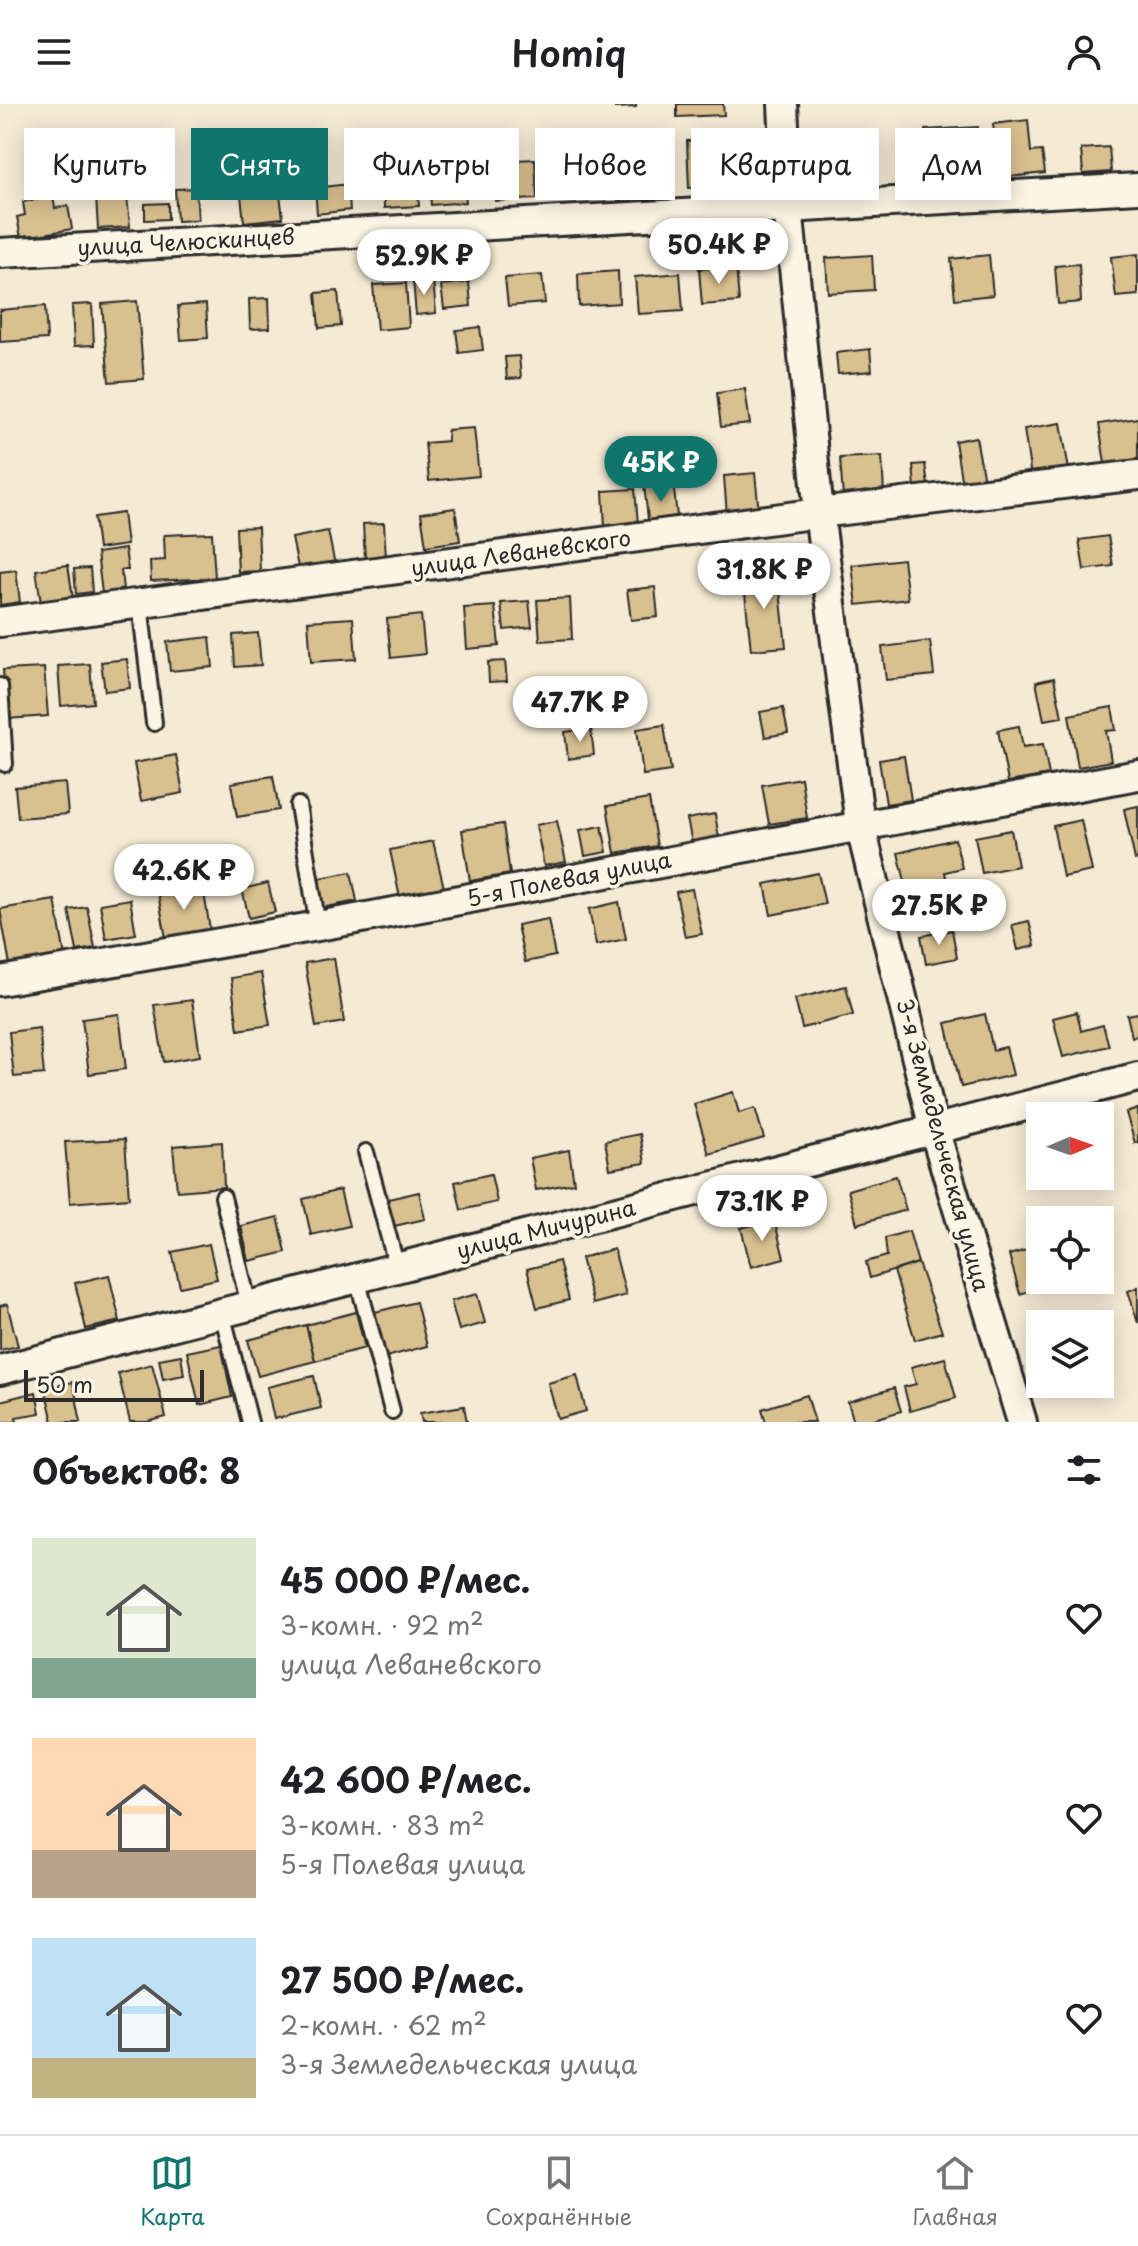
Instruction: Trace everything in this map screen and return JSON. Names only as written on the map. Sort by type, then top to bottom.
[{"type":"street","name":"3-я Земледельческая улица","points":[[783,104],[788,208],[819,513],[860,824],[934,1129],[1022,1422]]},
{"type":"street","name":"улица Челюскинцев","points":[[0,253],[1138,188]]},
{"type":"street","name":"улица Леваневского","points":[[0,622],[819,513],[1138,475]]},
{"type":"street","name":"5-я Полевая улица","points":[[0,981],[318,926],[1138,775]]},
{"type":"street","name":"улица Мичурина","points":[[0,1370],[1138,1077]]},
{"type":"lane","points":[[140,604],[154,723]]},
{"type":"lane","points":[[0,686],[5,764]]},
{"type":"lane","points":[[298,805],[318,926]]},
{"type":"lane","points":[[366,1152],[397,1268]]},
{"type":"lane","points":[[223,1197],[249,1306]]},
{"type":"lane","points":[[357,1278],[392,1411]]},
{"type":"lane","points":[[222,1313],[250,1422]]},
{"type":"building","points":[[614,104],[636,104],[636,107],[615,108]]},
{"type":"building","points":[[677,104],[723,104],[724,115],[677,117]]},
{"type":"building","points":[[1028,120],[1031,152],[1042,151],[1045,173],[1011,177],[1011,128],[993,128],[993,124]]},
{"type":"building","points":[[687,141],[691,141],[691,188],[689,188]]},
{"type":"building","points":[[1109,147],[1111,172],[1083,174],[1081,149]]},
{"type":"building","points":[[535,159],[535,199],[519,200],[519,160]]},
{"type":"building","points":[[344,184],[344,200],[349,200],[350,210],[317,214],[316,200],[328,200],[328,186]]},
{"type":"building","points":[[191,188],[191,200],[197,200],[198,220],[177,221],[175,189]]},
{"type":"building","points":[[54,200],[55,208],[68,206],[72,229],[21,238],[17,217],[25,215],[23,202]]},
{"type":"building","points":[[96,200],[127,200],[130,227],[98,229]]},
{"type":"building","points":[[242,200],[281,200],[283,218],[244,222]]},
{"type":"building","points":[[384,200],[419,200],[419,206],[384,208]]},
{"type":"building","points":[[431,200],[466,200],[466,202],[431,205]]},
{"type":"building","points":[[168,203],[168,219],[145,220],[145,204]]},
{"type":"building","points":[[1138,254],[1138,295],[1116,297],[1111,257]]},
{"type":"building","points":[[872,255],[874,290],[828,293],[826,258]]},
{"type":"building","points":[[989,255],[993,295],[955,299],[951,259]]},
{"type":"building","points":[[1079,264],[1081,302],[1058,304],[1055,266]]},
{"type":"building","points":[[736,266],[739,302],[702,305],[699,269]]},
{"type":"building","points":[[618,271],[619,303],[579,306],[578,274]]},
{"type":"building","points":[[680,273],[683,311],[638,314],[635,277]]},
{"type":"building","points":[[542,275],[545,303],[508,306],[505,278]]},
{"type":"building","points":[[433,279],[436,313],[416,315],[413,280]]},
{"type":"building","points":[[469,282],[471,306],[444,309],[441,285]]},
{"type":"building","points":[[406,283],[409,327],[377,330],[373,285]]},
{"type":"building","points":[[338,291],[341,326],[319,328],[316,293]]},
{"type":"building","points":[[269,298],[270,328],[250,329],[249,299]]},
{"type":"building","points":[[137,301],[144,379],[109,382],[102,304]]},
{"type":"building","points":[[92,304],[94,345],[74,346],[72,305]]},
{"type":"building","points":[[206,304],[208,338],[181,340],[178,306]]},
{"type":"building","points":[[45,306],[47,339],[0,342],[0,310]]},
{"type":"building","points":[[480,327],[483,350],[459,353],[456,330]]},
{"type":"building","points":[[870,349],[872,371],[838,374],[836,353]]},
{"type":"building","points":[[519,356],[521,378],[507,379],[505,357]]},
{"type":"building","points":[[745,389],[750,424],[721,427],[717,393]]},
{"type":"building","points":[[1138,418],[1138,466],[1106,470],[1099,424]]},
{"type":"building","points":[[1061,423],[1069,470],[1031,477],[1024,429]]},
{"type":"building","points":[[474,428],[479,476],[429,481],[425,443],[448,441],[447,430]]},
{"type":"building","points":[[976,437],[984,481],[962,485],[955,441]]},
{"type":"building","points":[[882,456],[884,494],[843,497],[840,458]]},
{"type":"building","points":[[925,464],[928,485],[915,487],[913,465]]},
{"type":"building","points":[[755,473],[759,513],[727,516],[724,476]]},
{"type":"building","points":[[673,482],[678,524],[649,527],[644,485]]},
{"type":"building","points":[[635,489],[638,524],[605,527],[603,491]]},
{"type":"building","points":[[455,508],[460,541],[426,546],[421,513]]},
{"type":"building","points":[[123,513],[127,545],[98,549],[94,517]]},
{"type":"building","points":[[384,523],[386,558],[365,559],[363,524]]},
{"type":"building","points":[[258,527],[260,571],[238,572],[236,528]]},
{"type":"building","points":[[328,531],[335,565],[299,572],[292,538]]},
{"type":"building","points":[[212,533],[215,578],[151,581],[150,561],[165,560],[164,535]]},
{"type":"building","points":[[1108,536],[1113,566],[1084,570],[1079,540]]},
{"type":"building","points":[[125,549],[128,570],[121,570],[123,590],[102,593],[97,553]]},
{"type":"building","points":[[903,559],[908,599],[857,605],[852,565]]},
{"type":"building","points":[[68,565],[73,598],[41,603],[36,570]]},
{"type":"building","points":[[90,568],[92,592],[76,594],[74,569]]},
{"type":"building","points":[[16,570],[20,602],[0,605],[0,572]]},
{"type":"building","points":[[778,572],[786,647],[751,650],[743,575]]},
{"type":"building","points":[[655,587],[658,617],[631,620],[627,590]]},
{"type":"building","points":[[570,598],[572,639],[540,641],[537,600]]},
{"type":"building","points":[[529,601],[532,627],[504,630],[501,603]]},
{"type":"building","points":[[495,606],[499,646],[467,649],[464,608]]},
{"type":"building","points":[[421,615],[425,654],[391,658],[387,619]]},
{"type":"building","points":[[353,618],[356,659],[311,662],[308,621]]},
{"type":"building","points":[[258,633],[261,665],[235,667],[233,635]]},
{"type":"building","points":[[210,637],[213,667],[170,671],[167,642]]},
{"type":"building","points":[[930,641],[934,675],[886,680],[882,647]]},
{"type":"building","points":[[127,659],[130,688],[105,691],[101,662]]},
{"type":"building","points":[[505,661],[507,681],[489,682],[488,662]]},
{"type":"building","points":[[90,664],[93,703],[61,706],[58,666]]},
{"type":"building","points":[[44,668],[48,716],[7,719],[3,670]]},
{"type":"building","points":[[1054,678],[1062,717],[1044,720],[1036,682]]},
{"type":"building","points":[[1112,707],[1116,730],[1106,731],[1111,761],[1078,767],[1069,715]]},
{"type":"building","points":[[783,708],[788,733],[765,737],[760,712]]},
{"type":"building","points":[[664,725],[671,771],[643,775],[637,729]]},
{"type":"building","points":[[1019,726],[1023,747],[1043,744],[1049,775],[1008,782],[998,730]]},
{"type":"building","points":[[591,728],[594,755],[568,759],[565,732]]},
{"type":"building","points":[[176,755],[183,793],[141,801],[134,763]]},
{"type":"building","points":[[904,756],[911,800],[886,804],[879,760]]},
{"type":"building","points":[[273,776],[279,810],[237,817],[231,783]]},
{"type":"building","points":[[801,778],[807,818],[769,824],[762,785]]},
{"type":"building","points":[[65,783],[68,814],[18,818],[15,787]]},
{"type":"building","points":[[649,799],[657,846],[615,853],[607,806]]},
{"type":"building","points":[[1138,806],[1138,859],[1135,860],[1124,809]]},
{"type":"building","points":[[715,814],[719,838],[692,843],[687,819]]},
{"type":"building","points":[[1081,820],[1092,871],[1063,877],[1053,826]]},
{"type":"building","points":[[557,821],[566,862],[544,866],[536,825]]},
{"type":"building","points":[[503,824],[510,874],[470,881],[462,830]]},
{"type":"building","points":[[602,826],[607,852],[585,856],[580,830]]},
{"type":"building","points":[[1011,830],[1018,866],[982,873],[975,837]]},
{"type":"building","points":[[955,839],[962,868],[945,872],[948,887],[909,897],[898,853]]},
{"type":"building","points":[[433,841],[444,888],[400,898],[390,850]]},
{"type":"building","points":[[351,872],[357,901],[311,910],[305,881]]},
{"type":"building","points":[[818,873],[825,904],[771,915],[765,884]]},
{"type":"building","points":[[268,883],[275,912],[249,918],[242,889]]},
{"type":"building","points":[[203,886],[210,930],[166,938],[158,894]]},
{"type":"building","points":[[692,889],[702,934],[685,937],[676,892]]},
{"type":"building","points":[[130,899],[136,934],[106,939],[100,904]]},
{"type":"building","points":[[55,900],[65,956],[10,965],[0,909]]},
{"type":"building","points":[[619,902],[626,939],[596,945],[589,909]]},
{"type":"building","points":[[87,907],[95,948],[77,951],[69,910]]},
{"type":"building","points":[[548,919],[555,956],[525,962],[517,925]]},
{"type":"building","points":[[1029,921],[1035,946],[1018,950],[1012,925]]},
{"type":"building","points":[[952,930],[957,958],[926,964],[921,936]]},
{"type":"building","points":[[334,958],[344,1022],[316,1027],[305,963]]},
{"type":"building","points":[[261,973],[270,1025],[238,1030],[231,978]]},
{"type":"building","points":[[846,986],[853,1015],[802,1028],[795,999]]},
{"type":"building","points":[[192,1000],[200,1056],[164,1062],[154,1005]]},
{"type":"building","points":[[1077,1012],[1081,1031],[1103,1025],[1109,1046],[1063,1057],[1053,1018]]},
{"type":"building","points":[[1138,1013],[1138,1035],[1132,1037],[1127,1015]]},
{"type":"building","points":[[119,1014],[126,1069],[89,1074],[82,1019]]},
{"type":"building","points":[[985,1014],[993,1050],[1006,1047],[1013,1075],[961,1087],[946,1023]]},
{"type":"building","points":[[39,1028],[44,1074],[14,1077],[9,1032]]},
{"type":"building","points":[[733,1092],[739,1113],[755,1108],[764,1138],[709,1154],[694,1104]]},
{"type":"building","points":[[1138,1109],[1138,1142],[1135,1143],[1126,1113]]},
{"type":"building","points":[[640,1134],[645,1163],[610,1169],[605,1141]]},
{"type":"building","points":[[125,1139],[129,1198],[70,1203],[65,1142]]},
{"type":"building","points":[[222,1142],[224,1187],[177,1191],[173,1146]]},
{"type":"building","points":[[569,1150],[574,1183],[536,1190],[530,1158]]},
{"type":"building","points":[[491,1174],[497,1202],[461,1210],[455,1182]]},
{"type":"building","points":[[896,1176],[906,1210],[857,1224],[848,1190]]},
{"type":"building","points":[[340,1190],[349,1226],[311,1235],[303,1199]]},
{"type":"building","points":[[419,1192],[425,1219],[390,1227],[384,1200]]},
{"type":"building","points":[[278,1217],[286,1252],[249,1261],[241,1226]]},
{"type":"building","points":[[774,1219],[784,1258],[751,1267],[741,1228]]},
{"type":"building","points":[[909,1231],[918,1263],[870,1278],[866,1262],[887,1256],[885,1238]]},
{"type":"building","points":[[209,1244],[217,1279],[180,1287],[172,1252]]},
{"type":"building","points":[[614,1249],[626,1295],[593,1304],[581,1258]]},
{"type":"building","points":[[1026,1250],[1026,1292],[1020,1294],[1009,1255]]},
{"type":"building","points":[[559,1261],[569,1300],[537,1308],[527,1269]]},
{"type":"building","points":[[918,1263],[942,1332],[915,1340],[894,1271]]},
{"type":"building","points":[[109,1275],[120,1321],[86,1329],[75,1283]]},
{"type":"building","points":[[1138,1287],[1138,1323],[1128,1291]]},
{"type":"building","points":[[477,1294],[485,1323],[459,1330],[451,1301]]},
{"type":"building","points":[[416,1302],[427,1346],[386,1357],[375,1312]]},
{"type":"building","points":[[7,1304],[18,1346],[0,1350],[0,1306]]},
{"type":"building","points":[[356,1312],[365,1348],[315,1361],[306,1325]]},
{"type":"building","points":[[306,1325],[315,1361],[258,1376],[248,1340]]},
{"type":"building","points":[[221,1345],[232,1397],[199,1405],[187,1352]]},
{"type":"building","points":[[181,1355],[184,1375],[163,1379],[159,1359]]},
{"type":"building","points":[[945,1358],[956,1398],[910,1411],[904,1387],[916,1384],[911,1367]]},
{"type":"building","points":[[152,1364],[166,1417],[130,1422],[118,1373]]},
{"type":"building","points":[[577,1375],[586,1411],[558,1419],[548,1383]]},
{"type":"building","points":[[314,1376],[321,1408],[274,1419],[267,1387]]},
{"type":"building","points":[[73,1382],[81,1422],[53,1422],[45,1388]]},
{"type":"building","points":[[894,1388],[901,1411],[865,1422],[854,1422],[848,1402]]},
{"type":"building","points":[[36,1392],[40,1413],[16,1417],[17,1422],[0,1422],[0,1401]]},
{"type":"building","points":[[807,1395],[815,1422],[766,1422],[762,1409]]},
{"type":"building","points":[[464,1406],[467,1422],[422,1422],[420,1413]]}]
